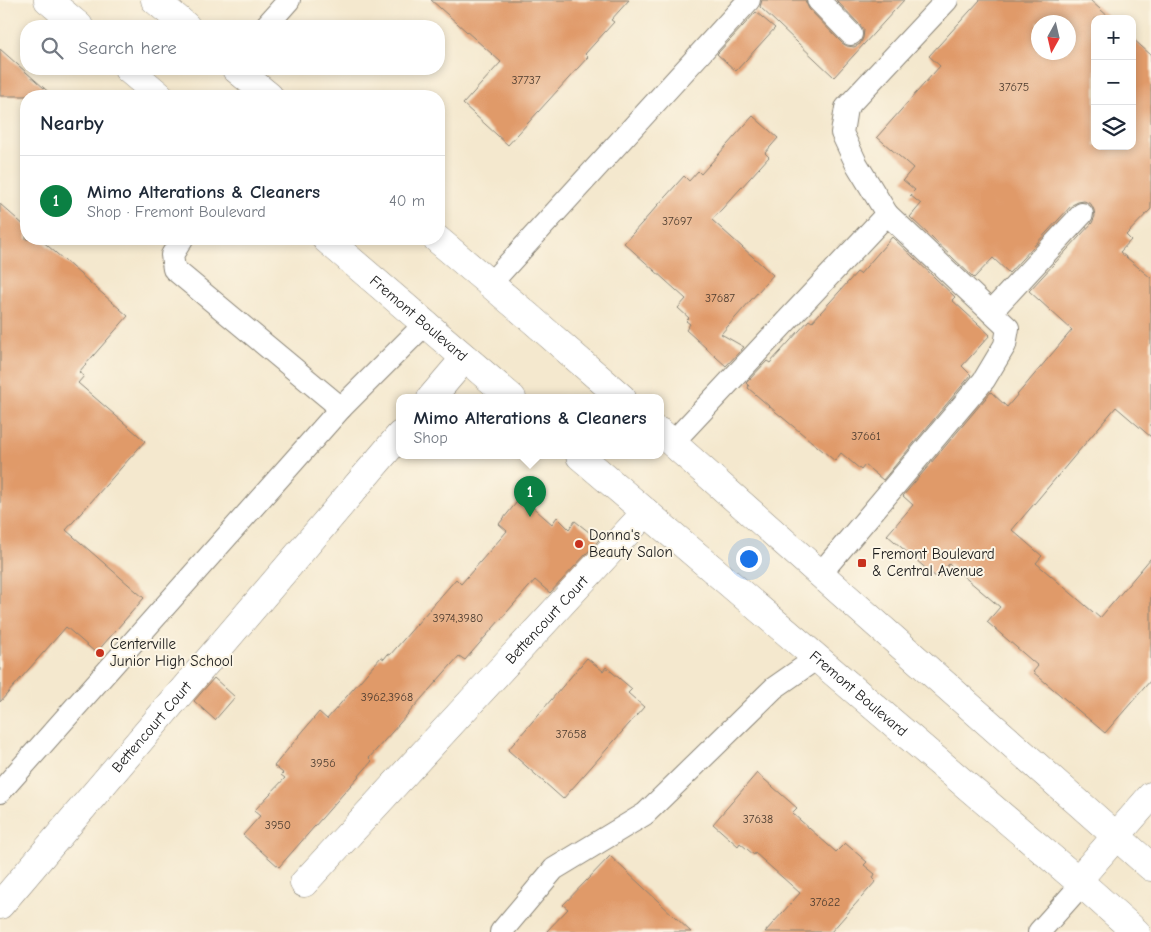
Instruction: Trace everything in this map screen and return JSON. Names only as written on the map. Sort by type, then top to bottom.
[{"type":"main road","points":[[48,0],[72,20]]},
{"type":"main road","points":[[155,0],[179,20]]},
{"type":"main road","points":[[135,75],[153,90]]},
{"type":"main road","points":[[243,75],[262,90]]},
{"type":"main road","name":"Fremont Boulevard","points":[[333,245],[507,394]]},
{"type":"main road","points":[[444,245],[617,394]]},
{"type":"main road","points":[[434,394],[465,358]]},
{"type":"main road","points":[[666,437],[1151,867]]},
{"type":"main road","name":"Bettencourt Court","points":[[0,905],[396,440]]},
{"type":"main road","name":"Fremont Boulevard","points":[[584,459],[1080,882],[1136,932]]},
{"type":"main road","name":"Bettencourt Court","points":[[304,882],[646,512]]},
{"type":"main road","points":[[1080,882],[1116,836],[1151,796]]},
{"type":"lane","points":[[272,20],[290,0]]},
{"type":"lane","points":[[490,284],[749,0]]},
{"type":"lane","points":[[818,0],[851,34]]},
{"type":"lane","points":[[820,574],[984,380],[1005,345],[1008,328],[887,214],[856,162],[842,133],[846,108],[947,0]]},
{"type":"lane","points":[[666,437],[887,214]]},
{"type":"lane","points":[[991,312],[1082,214]]},
{"type":"lane","points":[[178,245],[172,255],[174,269],[341,408]]},
{"type":"lane","points":[[0,792],[341,408],[425,324]]},
{"type":"lane","points":[[501,932],[554,869],[645,814],[774,688],[817,658]]},
{"type":"lane","points":[[1039,932],[1080,882]]},
{"type":"building","points":[[431,0],[629,0],[611,20],[614,22],[585,54],[588,57],[508,145],[463,104],[501,62]]},
{"type":"building","points":[[762,0],[805,0],[809,9],[842,43],[854,47],[860,44],[864,30],[836,0],[904,0],[834,77],[760,7]]},
{"type":"building","points":[[980,0],[1090,0],[1107,15],[1091,15],[1091,150],[1136,150],[1136,42],[1151,55],[1151,209],[1126,235],[1131,240],[1120,252],[1151,278],[1151,437],[1116,407],[1012,530],[1042,556],[1036,563],[1100,618],[1151,558],[1151,680],[1105,733],[1033,672],[1038,666],[987,622],[1000,607],[949,564],[937,578],[887,535],[913,505],[903,496],[991,392],[1007,407],[1072,330],[1029,291],[1092,223],[1095,216],[1091,204],[1084,201],[1072,205],[1009,273],[993,258],[974,278],[910,217],[921,204],[910,195],[915,190],[903,180],[913,168],[877,137],[940,66],[929,56]]},
{"type":"building","points":[[756,12],[775,28],[736,71],[717,54]]},
{"type":"building","points":[[0,49],[20,67],[20,75],[29,75],[46,90],[20,90],[20,96],[0,96]]},
{"type":"building","points":[[753,116],[778,138],[765,153],[769,157],[712,220],[773,275],[721,334],[744,347],[726,366],[686,330],[690,324],[686,321],[689,318],[678,308],[686,299],[624,243],[684,176],[689,181],[698,171],[701,174]]},
{"type":"building","points":[[0,204],[20,222],[20,245],[47,245],[128,316],[79,372],[84,376],[78,383],[145,441],[66,530],[144,598],[96,653],[66,627],[0,702]]},
{"type":"building","points":[[892,237],[955,297],[952,300],[990,335],[962,366],[971,375],[883,480],[865,465],[861,470],[841,453],[835,461],[748,388],[749,386],[746,383],[767,361],[770,363],[809,320],[812,322],[857,272],[860,274]]},
{"type":"building","points":[[521,497],[552,524],[557,517],[569,529],[575,521],[599,540],[550,593],[535,580],[465,660],[459,656],[369,758],[372,761],[279,867],[243,835],[260,816],[254,811],[285,778],[281,775],[283,773],[274,766],[319,712],[327,719],[381,657],[384,659],[388,654],[390,655],[456,579],[461,584],[507,531],[499,524]]},
{"type":"building","points":[[587,658],[603,671],[606,667],[632,689],[628,693],[644,707],[563,799],[508,750]]},
{"type":"building","points":[[214,678],[235,697],[215,720],[194,701]]},
{"type":"building","points":[[757,773],[797,808],[792,813],[836,852],[845,843],[867,862],[864,865],[875,874],[873,878],[876,881],[831,932],[765,932],[800,893],[755,853],[754,855],[740,843],[738,846],[713,824]]},
{"type":"building","points":[[610,856],[691,932],[546,932],[568,909],[563,905]]},
{"type":"place","name":"Mimo Alterations & Cleaners","points":[[530,517]]},
{"type":"place","name":"Donna's Beauty Salon","points":[[579,544]]},
{"type":"place","name":"Fremont Boulevard & Central Avenue","points":[[862,563]]},
{"type":"place","name":"Centerville Junior High School","points":[[100,653]]}]
